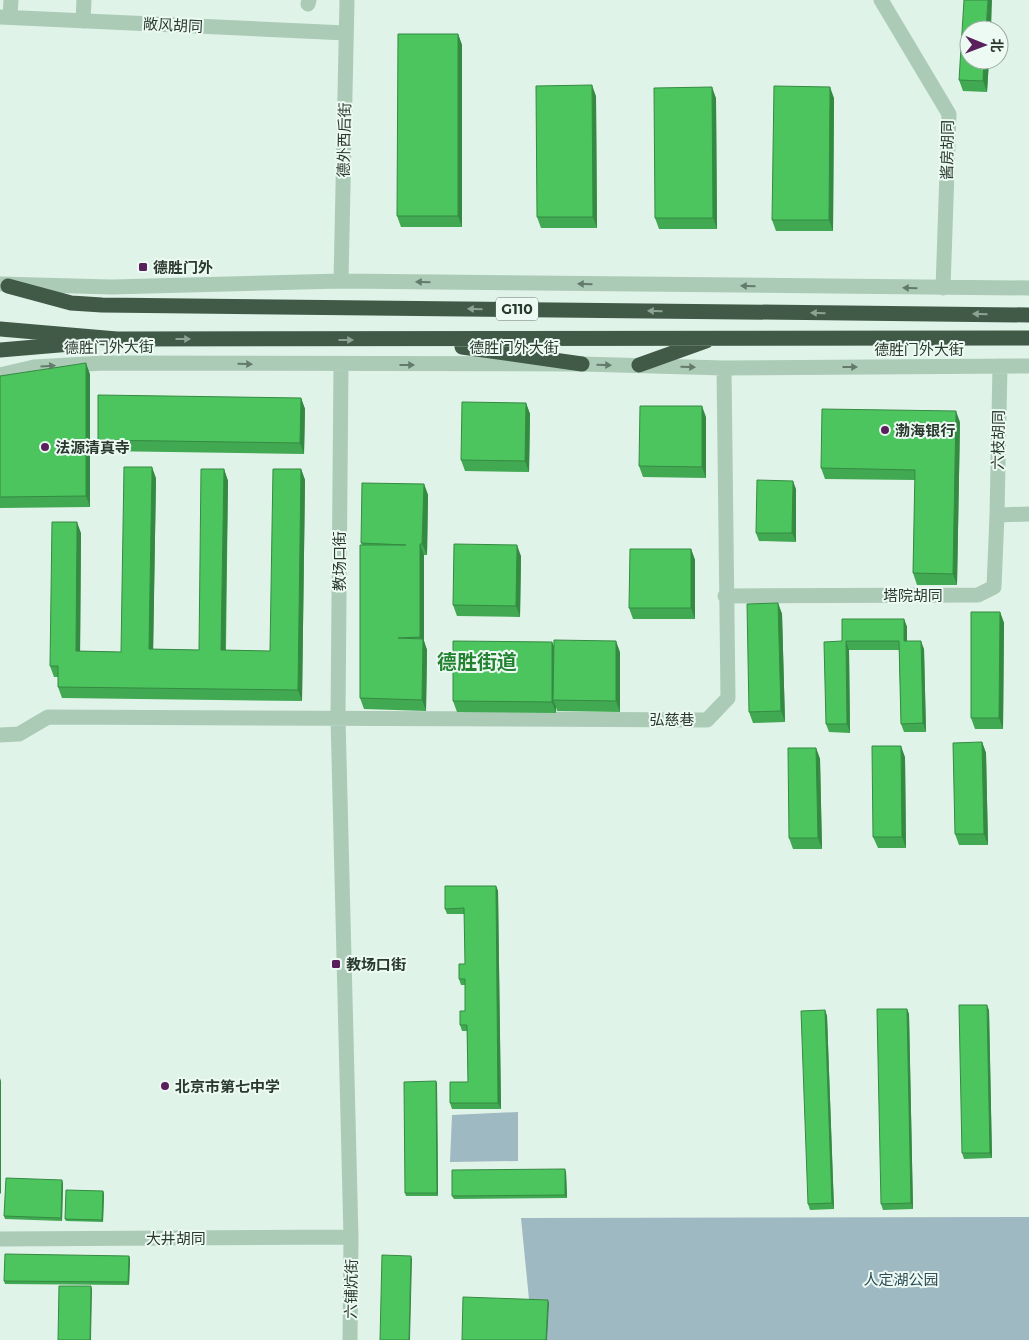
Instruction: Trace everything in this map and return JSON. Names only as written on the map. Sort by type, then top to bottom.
[{"type":"highway","name":"G110","points":[[4,285],[71,303],[102,305],[1029,315]]},
{"type":"highway","points":[[0,329],[117,339]]},
{"type":"highway","points":[[639,365],[716,337]]},
{"type":"highway","name":"德胜门外大街","points":[[117,339],[1029,338]]},
{"type":"highway","points":[[0,350],[117,339]]},
{"type":"highway","points":[[411,340],[582,364]]},
{"type":"street","points":[[5,17],[11,0]]},
{"type":"street","points":[[83,21],[84,0]]},
{"type":"street","name":"德外西后街","points":[[341,281],[347,0]]},
{"type":"street","name":"酱房胡同","points":[[881,0],[948,114],[943,288]]},
{"type":"street","name":"敞风胡同","points":[[5,17],[346,33]]},
{"type":"street","points":[[4,285],[112,286],[341,281],[1029,288]]},
{"type":"street","name":"德胜门外大街","points":[[0,375],[34,367],[104,363],[340,365],[582,364],[724,368],[1029,366]]},
{"type":"street","name":"教场口街","points":[[340,365],[338,717],[351,1237]]},
{"type":"street","name":"六枝胡同","points":[[997,515],[1000,366]]},
{"type":"street","name":"弘慈巷","points":[[0,735],[19,734],[48,717],[707,720],[728,698],[725,596],[724,368]]},
{"type":"street","points":[[997,515],[1029,514]]},
{"type":"street","name":"塔院胡同","points":[[725,596],[978,596],[994,586],[997,515]]},
{"type":"street","name":"大井胡同","points":[[0,1239],[351,1237]]},
{"type":"street","name":"六铺炕街","points":[[350,1340],[351,1237]]},
{"type":"green space","points":[[518,1112],[518,1161],[450,1162],[452,1115]]},
{"type":"green space","name":"人定湖公园","points":[[1029,1217],[1029,1340],[533,1340],[521,1218]]},
{"type":"building","points":[[964,0],[988,0],[987,20],[963,20]]},
{"type":"building","points":[[398,34],[458,34],[458,216],[397,216]]},
{"type":"building","points":[[960,70],[984,70],[983,81],[959,80]]},
{"type":"building","points":[[592,85],[593,217],[537,217],[536,86]]},
{"type":"building","points":[[774,86],[830,87],[829,220],[772,220]]},
{"type":"building","points":[[712,87],[713,218],[655,218],[654,88]]},
{"type":"building","name":"法源清真寺","points":[[86,363],[86,496],[0,497],[0,376]]},
{"type":"building","points":[[98,395],[301,398],[300,443],[98,440]]},
{"type":"building","points":[[462,402],[526,403],[525,461],[461,460]]},
{"type":"building","points":[[640,406],[702,406],[702,467],[639,466]]},
{"type":"building","points":[[822,409],[956,411],[953,574],[913,573],[915,470],[821,468]]},
{"type":"building","points":[[124,467],[152,467],[149,649],[199,650],[201,469],[224,469],[221,650],[270,651],[273,469],[301,469],[298,690],[58,687],[58,666],[50,666],[52,522],[77,522],[76,651],[121,652]]},
{"type":"building","points":[[757,480],[793,481],[792,533],[756,533]]},
{"type":"building","points":[[362,483],[424,484],[422,544],[420,544],[420,637],[398,638],[423,639],[422,700],[360,698],[360,545],[406,545],[361,543]]},
{"type":"building","points":[[454,544],[517,545],[516,606],[453,605]]},
{"type":"building","points":[[630,549],[691,549],[691,608],[629,608]]},
{"type":"building","points":[[778,603],[781,711],[749,712],[747,604]]},
{"type":"building","points":[[971,612],[1000,612],[999,718],[971,718]]},
{"type":"building","points":[[842,619],[904,619],[904,641],[921,641],[923,723],[901,724],[899,641],[846,641],[847,724],[826,724],[824,642],[842,641]]},
{"type":"building","points":[[554,640],[616,641],[616,701],[553,700]]},
{"type":"building","points":[[453,641],[552,642],[552,702],[453,701]]},
{"type":"building","points":[[982,742],[984,834],[955,834],[953,743]]},
{"type":"building","points":[[872,746],[901,746],[902,837],[873,837]]},
{"type":"building","points":[[788,748],[816,748],[818,838],[789,838]]},
{"type":"building","points":[[445,886],[496,886],[498,1103],[450,1103],[450,1082],[468,1082],[467,1025],[460,1025],[460,1011],[465,1011],[465,979],[459,979],[459,964],[465,964],[464,908],[445,909]]},
{"type":"building","points":[[959,1005],[987,1005],[990,1153],[962,1153]]},
{"type":"building","points":[[877,1009],[907,1009],[911,1203],[881,1204]]},
{"type":"building","points":[[825,1010],[832,1203],[808,1204],[801,1011]]},
{"type":"building","points":[[436,1081],[437,1193],[405,1193],[404,1082]]},
{"type":"building","points":[[565,1169],[565,1195],[452,1196],[452,1170]]},
{"type":"building","points":[[6,1178],[62,1180],[61,1218],[4,1216]]},
{"type":"building","points":[[66,1190],[103,1191],[102,1220],[65,1219]]},
{"type":"building","points":[[5,1254],[129,1256],[128,1282],[4,1281]]},
{"type":"building","points":[[382,1255],[411,1256],[409,1340],[380,1340]]},
{"type":"building","points":[[59,1286],[91,1286],[90,1340],[58,1340]]},
{"type":"building","points":[[463,1297],[548,1300],[546,1340],[462,1340]]},
{"type":"place","name":"德胜门外","points":[[143,267]]},
{"type":"place","name":"渤海银行","points":[[885,430]]},
{"type":"place","name":"法源清真寺","points":[[45,447]]},
{"type":"place","name":"教场口街","points":[[336,964]]},
{"type":"place","name":"北京市第七中学","points":[[165,1086]]},
{"type":"district","name":"德胜街道","points":[[477,662]]}]
